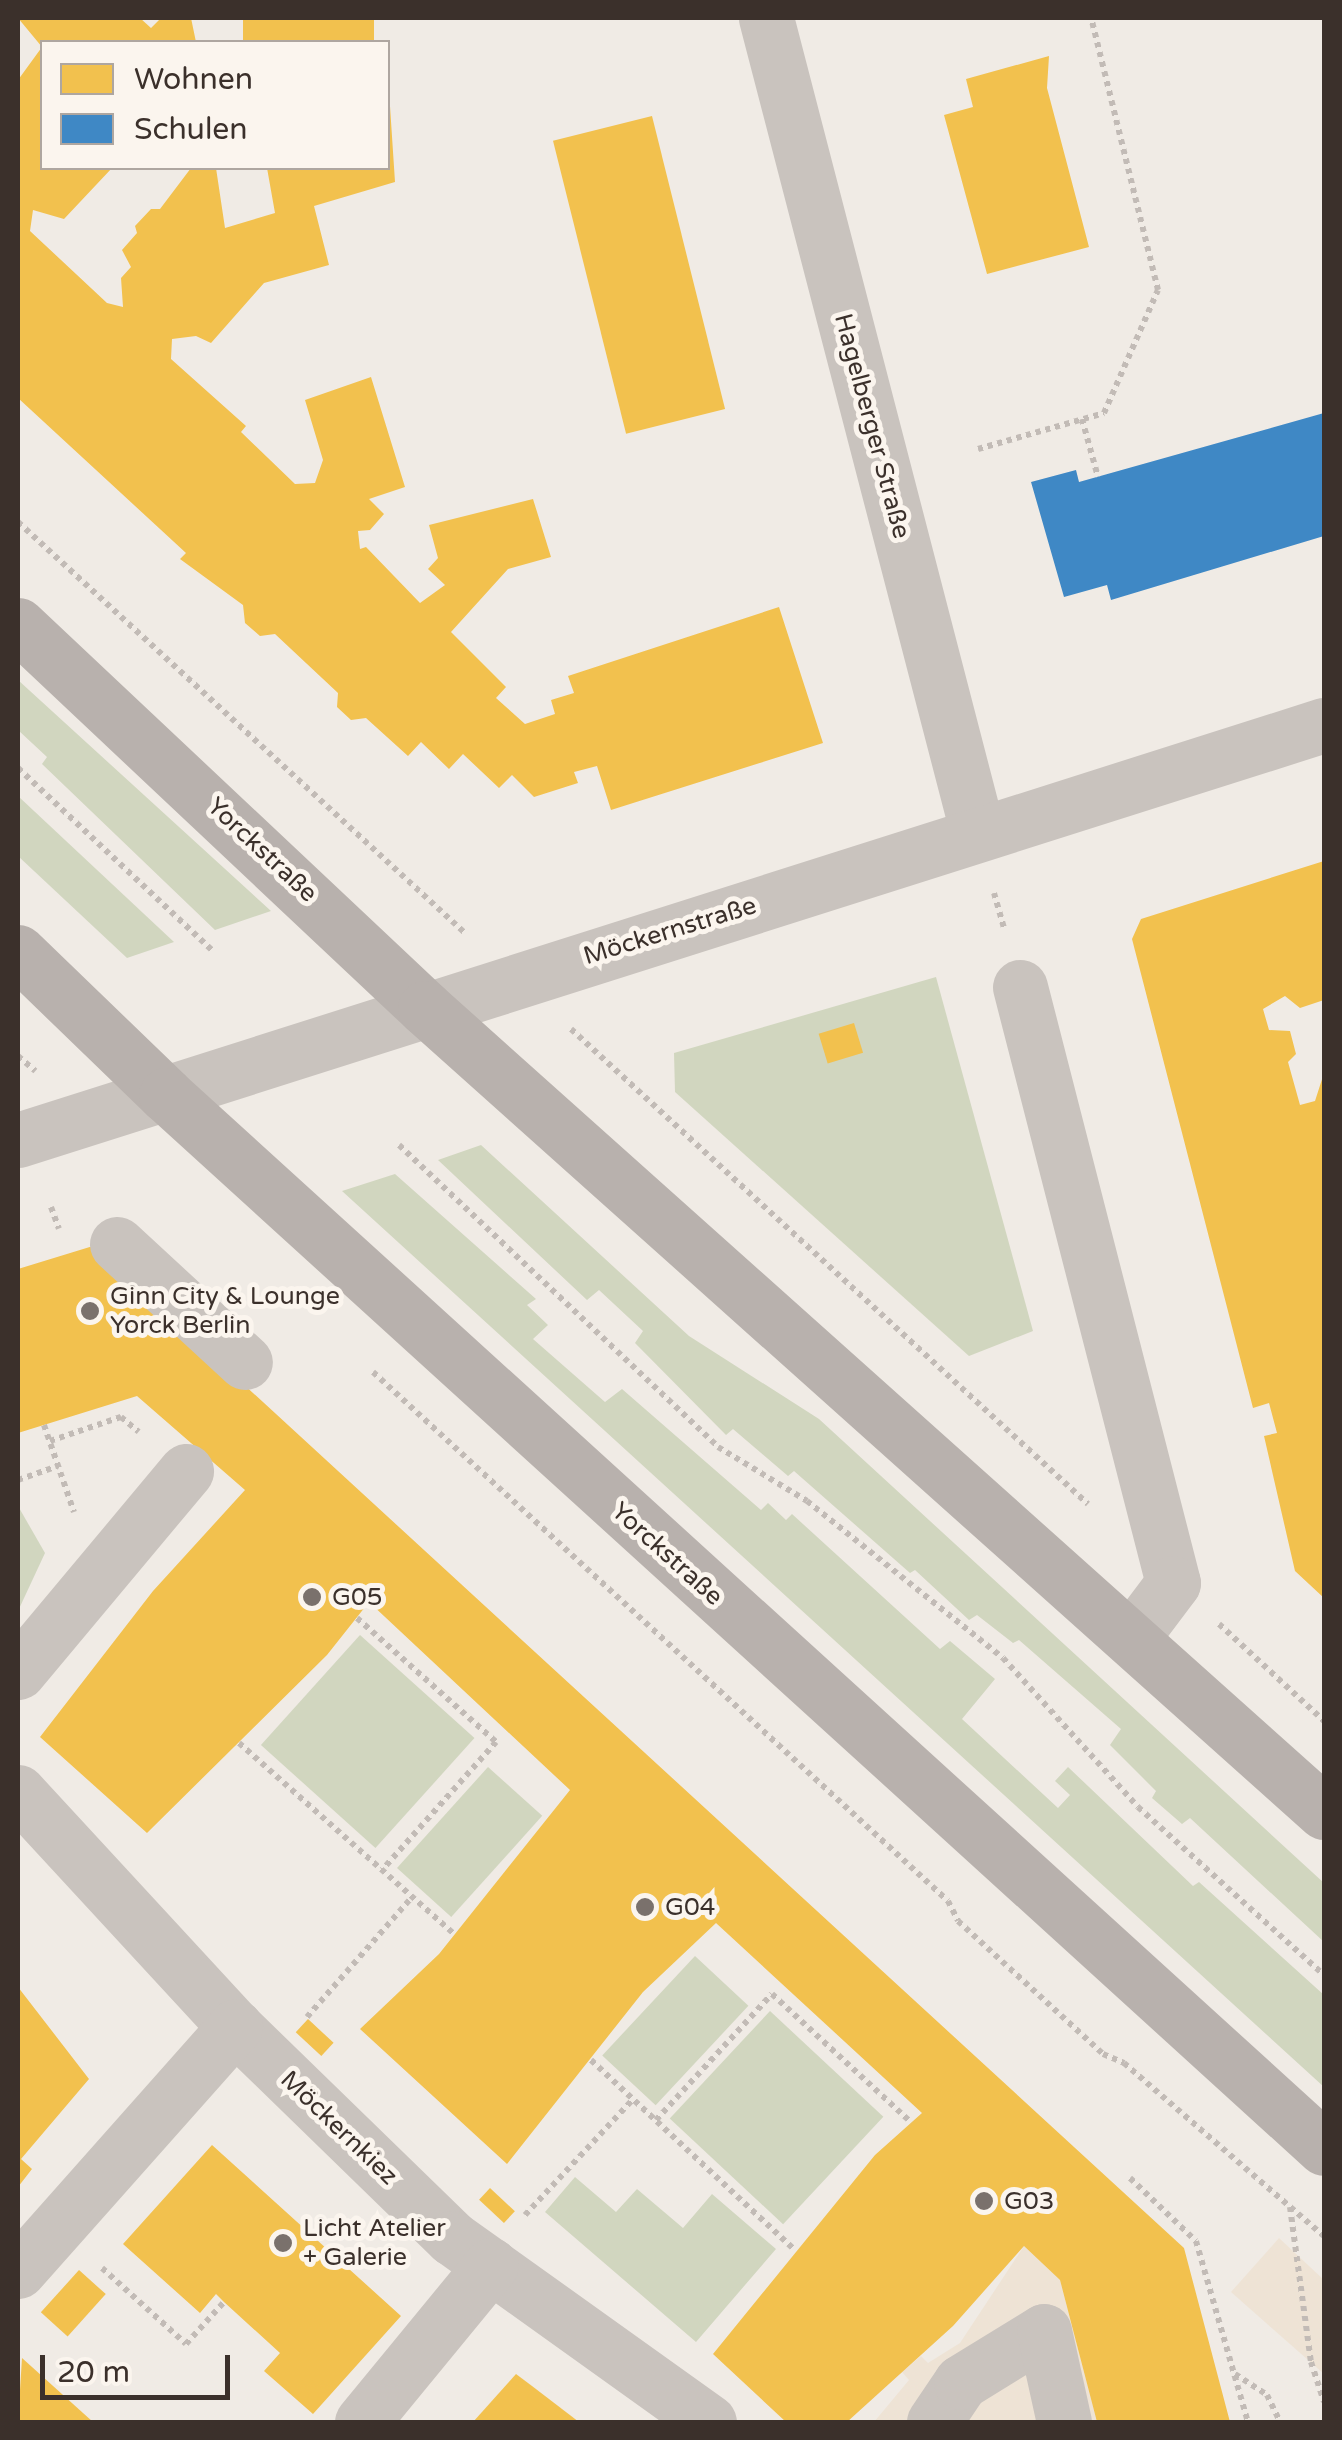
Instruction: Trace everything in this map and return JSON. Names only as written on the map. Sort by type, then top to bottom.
[{"type":"main road","name":"Yorckstraße","points":[[18,625],[426,1008],[1133,1636],[1324,1812]]},
{"type":"main road","name":"Yorckstraße","points":[[18,952],[166,1095],[1324,2148]]},
{"type":"street","name":"Hagelberger Straße","points":[[766,18],[978,834]]},
{"type":"street","name":"Möckernstraße","points":[[18,1140],[1324,726]]},
{"type":"street","points":[[1020,987],[1174,1583],[1133,1636]]},
{"type":"street","points":[[117,1244],[245,1362]]},
{"type":"street","points":[[18,1672],[186,1471]]},
{"type":"street","name":"Möckernkiez","points":[[18,1792],[236,2027],[452,2238],[710,2422]]},
{"type":"street","points":[[18,2271],[236,2027]]},
{"type":"street","points":[[362,2422],[491,2265]]},
{"type":"street","points":[[934,2422],[961,2382],[1044,2332],[1064,2422]]},
{"type":"path","points":[[978,449],[1104,413],[1158,290],[1092,18]]},
{"type":"path","points":[[1082,419],[1098,477]]},
{"type":"path","points":[[18,522],[413,886]]},
{"type":"path","points":[[18,768],[214,951]]},
{"type":"path","points":[[621,1073],[1100,1515]]},
{"type":"path","points":[[399,1144],[718,1447],[807,1502],[1002,1658],[1138,1807],[1324,1975]]},
{"type":"path","points":[[371,1370],[948,1901],[958,1921],[1030,1988],[1324,2236]]},
{"type":"path","points":[[50,1441],[122,1417]]},
{"type":"path","points":[[44,1425],[96,1579]]},
{"type":"path","points":[[18,1480],[58,1466]]},
{"type":"path","points":[[1174,1583],[1324,1721]]},
{"type":"path","points":[[357,1618],[496,1742],[382,1870]]},
{"type":"path","points":[[239,1743],[455,1935]]},
{"type":"path","points":[[344,1975],[412,1897]]},
{"type":"path","points":[[656,2120],[772,1994],[912,2123]]},
{"type":"path","points":[[591,2060],[796,2250]]},
{"type":"path","points":[[578,2158],[634,2099]]},
{"type":"path","points":[[1130,2178],[1196,2241],[1248,2422]]},
{"type":"path","points":[[1290,2207],[1311,2362],[1324,2402]]},
{"type":"path","points":[[57,2227],[186,2344],[224,2302]]},
{"type":"path","points":[[1235,2374],[1268,2395],[1280,2422]]},
{"type":"green space","points":[[18,680],[271,911],[215,930],[42,764],[47,757],[18,730]]},
{"type":"green space","points":[[18,796],[174,942],[127,958],[18,856]]},
{"type":"green space","points":[[936,977],[1033,1331],[969,1356],[675,1092],[674,1053]]},
{"type":"green space","points":[[481,1145],[689,1336],[819,1419],[1324,1883],[1324,1942],[1190,1818],[1182,1824],[1152,1798],[1156,1791],[1110,1745],[1121,1729],[1019,1640],[1013,1643],[977,1615],[969,1620],[915,1570],[910,1573],[794,1471],[788,1476],[733,1429],[726,1435],[635,1343],[643,1331],[599,1290],[587,1300],[438,1160]]},
{"type":"green space","points":[[395,1174],[536,1299],[527,1305],[548,1325],[533,1339],[605,1402],[622,1389],[761,1510],[768,1503],[786,1520],[792,1514],[940,1649],[950,1641],[995,1679],[962,1719],[1058,1808],[1070,1795],[1055,1781],[1068,1767],[1193,1886],[1199,1882],[1324,1995],[1324,2087],[342,1191]]},
{"type":"green space","points":[[18,1506],[45,1553],[18,1611]]},
{"type":"green space","points":[[360,1635],[474,1738],[375,1848],[261,1745]]},
{"type":"green space","points":[[488,1767],[542,1816],[451,1917],[397,1868]]},
{"type":"green space","points":[[695,1956],[748,2006],[656,2105],[602,2055]]},
{"type":"green space","points":[[770,2011],[883,2117],[783,2224],[670,2119]]},
{"type":"green space","points":[[575,2177],[616,2212],[637,2189],[683,2228],[712,2194],[776,2249],[696,2342],[545,2212]]},
{"type":"shaded area","points":[[1279,2238],[1324,2280],[1324,2374],[1231,2292]]},
{"type":"shaded area","points":[[1024,2246],[1060,2280],[1097,2422],[874,2422],[909,2380],[902,2372],[921,2356],[928,2363],[960,2343]]},
{"type":"building: Wohnen","points":[[18,18],[140,18],[151,28],[161,18],[191,18],[196,40],[40,40],[40,45]]},
{"type":"building: Wohnen","points":[[243,18],[374,18],[374,40],[243,40]]},
{"type":"building: Wohnen","points":[[40,50],[40,170],[110,170],[64,219],[33,210],[30,231],[107,303],[123,307],[121,278],[131,267],[122,250],[137,233],[135,226],[151,209],[160,209],[189,170],[216,170],[225,228],[275,213],[267,170],[390,170],[390,106],[395,182],[314,206],[329,265],[264,283],[211,343],[196,336],[172,339],[171,359],[246,426],[241,432],[295,484],[315,483],[323,460],[305,400],[371,377],[405,487],[369,499],[384,514],[370,530],[358,531],[360,549],[366,547],[420,603],[445,585],[428,569],[438,558],[429,525],[533,499],[551,557],[508,569],[451,632],[506,687],[496,698],[525,724],[555,714],[551,700],[574,693],[568,676],[779,607],[823,743],[611,810],[597,766],[574,772],[578,783],[534,797],[512,775],[499,788],[463,754],[449,769],[421,742],[408,756],[366,718],[351,720],[337,707],[338,693],[275,634],[260,636],[245,623],[243,605],[180,559],[186,553],[18,398],[18,80]]},
{"type":"building: Wohnen","points":[[1049,56],[1047,88],[1089,247],[987,274],[944,115],[973,107],[966,79]]},
{"type":"building: Wohnen","points":[[652,116],[725,409],[626,434],[553,141]]},
{"type":"building: Wohnen","points":[[1324,861],[1324,1000],[1300,1008],[1285,996],[1263,1009],[1269,1030],[1290,1031],[1296,1054],[1288,1062],[1300,1105],[1315,1101],[1324,1073],[1324,1598],[1295,1571],[1264,1436],[1277,1433],[1269,1403],[1253,1408],[1132,939],[1141,919]]},
{"type":"building: Wohnen","points":[[854,1023],[863,1053],[828,1063],[819,1034]]},
{"type":"building: Wohnen","points":[[93,1246],[1184,2248],[1230,2422],[1097,2422],[1060,2280],[1024,2246],[953,2326],[847,2422],[786,2422],[713,2354],[875,2155],[922,2113],[716,1923],[643,1992],[507,2164],[360,2029],[439,1954],[570,1790],[369,1602],[327,1655],[147,1833],[40,1737],[153,1591],[245,1490],[137,1396],[18,1433],[18,1269]]},
{"type":"building: Wohnen","points":[[18,1987],[89,2079],[21,2159],[32,2169],[18,2187]]},
{"type":"building: Wohnen","points":[[308,2019],[334,2043],[321,2056],[296,2032]]},
{"type":"building: Wohnen","points":[[212,2145],[401,2316],[313,2414],[264,2371],[280,2353],[216,2294],[200,2313],[123,2244]]},
{"type":"building: Wohnen","points":[[490,2188],[515,2211],[504,2223],[479,2200]]},
{"type":"building: Wohnen","points":[[79,2270],[106,2294],[68,2336],[41,2312]]},
{"type":"building: Wohnen","points":[[22,2358],[93,2422],[18,2422]]},
{"type":"building: Wohnen","points":[[516,2374],[532,2386],[579,2422],[473,2422]]},
{"type":"building: Schulen","points":[[1324,413],[1324,536],[1111,600],[1107,585],[1064,597],[1031,482],[1076,470],[1079,482]]},
{"type":"place","name":"Ginn City & Lounge Yorck Berlin","points":[[90,1311]]},
{"type":"place","name":"G05","points":[[312,1597]]},
{"type":"place","name":"G04","points":[[645,1907]]},
{"type":"place","name":"G03","points":[[984,2201]]},
{"type":"place","name":"Licht Atelier + Galerie","points":[[283,2243]]}]
